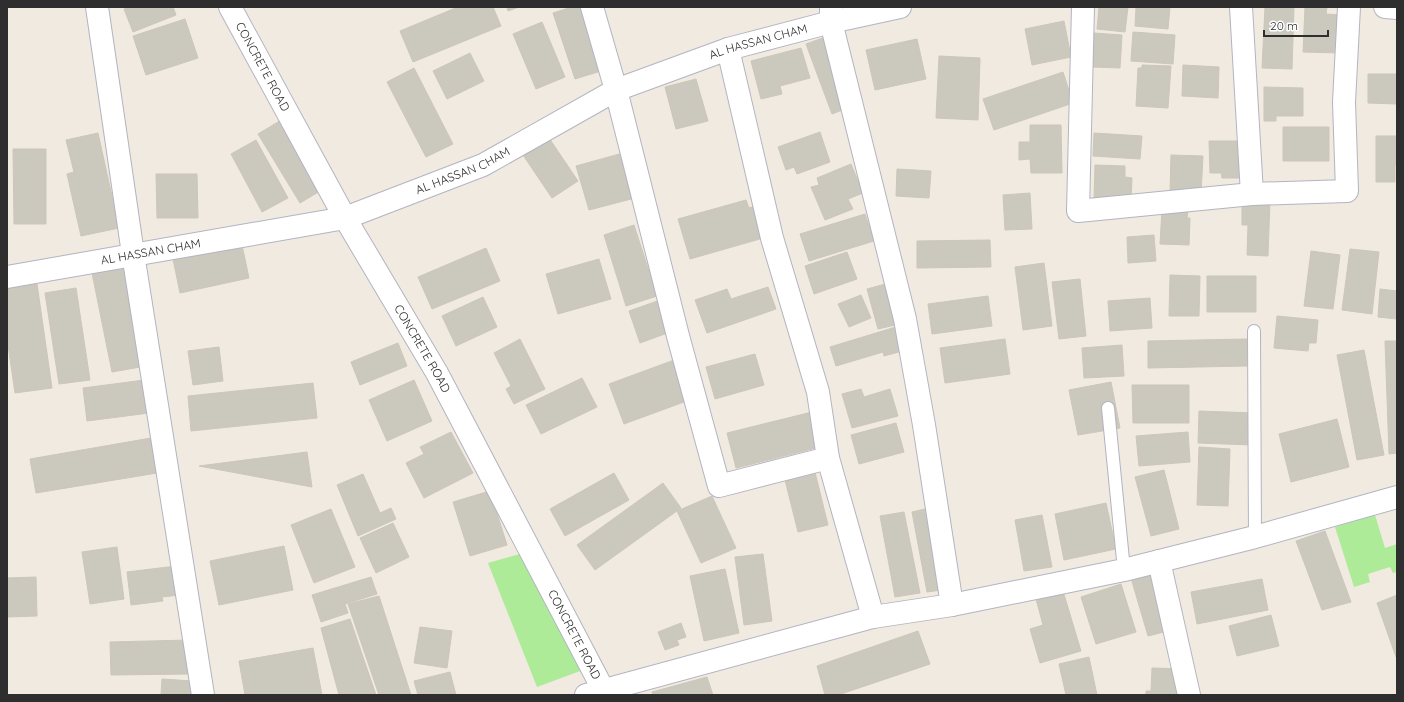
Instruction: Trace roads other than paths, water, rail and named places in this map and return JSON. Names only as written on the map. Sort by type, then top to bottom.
[{"type":"street","points":[[97,7],[203,695]]},
{"type":"street","name":"CONCRETE ROAD","points":[[230,7],[345,218],[437,373],[598,693]]},
{"type":"street","points":[[592,7],[616,90],[678,336],[719,486],[828,458]]},
{"type":"street","name":"AL HASSAN CHAM","points":[[7,277],[345,218],[483,165],[616,90],[728,49],[831,14],[900,7]]},
{"type":"street","points":[[1083,7],[1078,212],[1252,194],[1347,191],[1344,102],[1349,7]]},
{"type":"street","points":[[1241,7],[1252,194]]},
{"type":"street","points":[[1385,7],[1397,8]]},
{"type":"street","points":[[831,14],[905,319],[924,425],[952,605]]},
{"type":"street","points":[[728,49],[772,238],[818,392],[828,458],[873,617]]},
{"type":"street","points":[[598,693],[873,617],[952,605],[1124,570],[1255,537],[1397,497]]},
{"type":"street","points":[[1159,561],[1189,695]]},
{"type":"lane","points":[[1254,331],[1255,537]]},
{"type":"lane","points":[[1108,408],[1124,570]]}]
